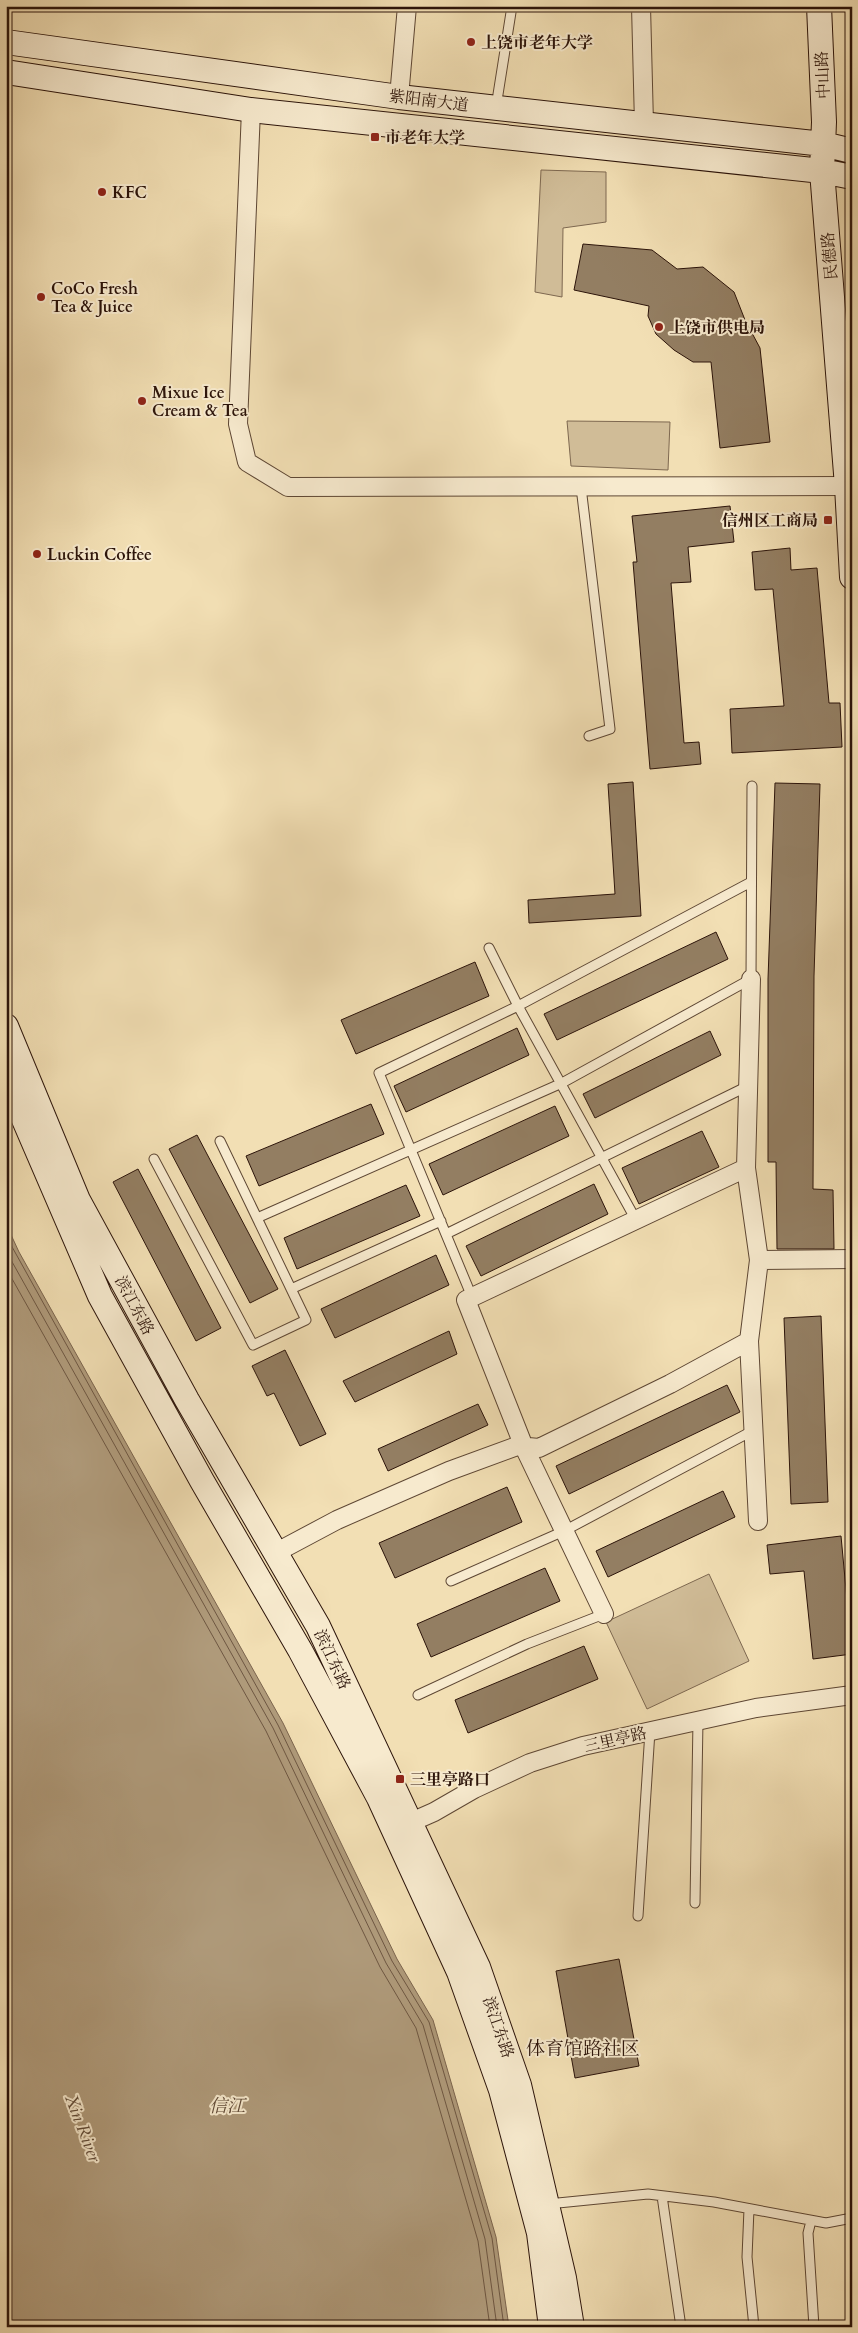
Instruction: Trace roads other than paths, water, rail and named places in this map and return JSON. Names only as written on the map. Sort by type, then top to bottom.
[{"type":"main road","name":"中山路","points":[[819,6],[824,122],[823,144]]},
{"type":"main road","name":"紫阳南大道","points":[[6,42],[399,97],[823,144],[852,151]]},
{"type":"main road","name":"紫阳南大道","points":[[6,72],[251,110],[822,171],[852,177]]},
{"type":"main road","name":"民德路","points":[[823,144],[822,171],[846,392],[852,577]]},
{"type":"main road","name":"滨江东路","points":[[6,1026],[78,1200],[186,1400],[318,1626],[402,1826],[478,1967],[519,2085],[540,2205],[564,2278],[572,2327]]},
{"type":"main road","name":"滨江东路","points":[[6,1078],[100,1296],[202,1480],[300,1650],[379,1798],[402,1826]]},
{"type":"main road","name":"滨江东路","points":[[540,2205],[539,2233],[551,2327]]},
{"type":"street","points":[[399,97],[407,6]]},
{"type":"street","points":[[641,6],[644,124]]},
{"type":"street","points":[[251,110],[238,424],[247,462],[288,487],[848,486]]},
{"type":"street","points":[[751,979],[746,1168],[760,1260],[749,1341],[758,1521]]},
{"type":"street","points":[[604,1614],[524,1447],[466,1300],[746,1168]]},
{"type":"street","points":[[760,1260],[852,1259]]},
{"type":"street","points":[[275,1553],[337,1520],[449,1471],[517,1446],[539,1448],[670,1384],[749,1341]]},
{"type":"street","name":"三里亭路","points":[[402,1826],[474,1788],[530,1763],[583,1746],[756,1708],[852,1695]]},
{"type":"lane","points":[[496,108],[512,6]]},
{"type":"lane","points":[[581,487],[610,729],[589,736]]},
{"type":"lane","points":[[257,1218],[562,1083],[751,979],[752,786]]},
{"type":"lane","points":[[472,1297],[379,1073],[518,1006],[751,882]]},
{"type":"lane","points":[[489,948],[518,1006],[636,1220]]},
{"type":"lane","points":[[446,1234],[748,1086]]},
{"type":"lane","points":[[154,1159],[253,1345],[306,1320],[220,1141]]},
{"type":"lane","points":[[291,1289],[441,1221]]},
{"type":"lane","points":[[451,1581],[564,1531],[754,1430]]},
{"type":"lane","points":[[418,1695],[527,1644],[604,1614]]},
{"type":"lane","points":[[695,1903],[698,1720]]},
{"type":"lane","points":[[638,1916],[650,1731]]},
{"type":"lane","points":[[540,2205],[648,2194],[826,2223],[852,2218]]},
{"type":"lane","points":[[662,2196],[681,2327]]},
{"type":"lane","points":[[749,2209],[747,2257],[754,2327]]},
{"type":"lane","points":[[811,2221],[808,2234],[814,2327]]},
{"type":"water","name":"信江","points":[[6,1224],[19,1252],[283,1723],[397,1959],[433,2020],[496,2237],[509,2327],[6,2327]]},
{"type":"place","name":"上饶市老年大学","points":[[471,42]]},
{"type":"place","name":"市老年大学","points":[[375,137]]},
{"type":"place","name":"KFC","points":[[102,192]]},
{"type":"place","name":"CoCo Fresh Tea & Juice","points":[[41,297]]},
{"type":"place","name":"上饶市供电局","points":[[659,327]]},
{"type":"place","name":"Mixue Ice Cream & Tea","points":[[142,401]]},
{"type":"place","name":"信州区工商局","points":[[828,520]]},
{"type":"place","name":"Luckin Coffee","points":[[37,554]]},
{"type":"place","name":"三里亭路口","points":[[400,1779]]},
{"type":"district","name":"体育馆路社区","points":[[583,2048]]},
{"type":"water label","name":"Xin River","points":[[83,2128]]}]
